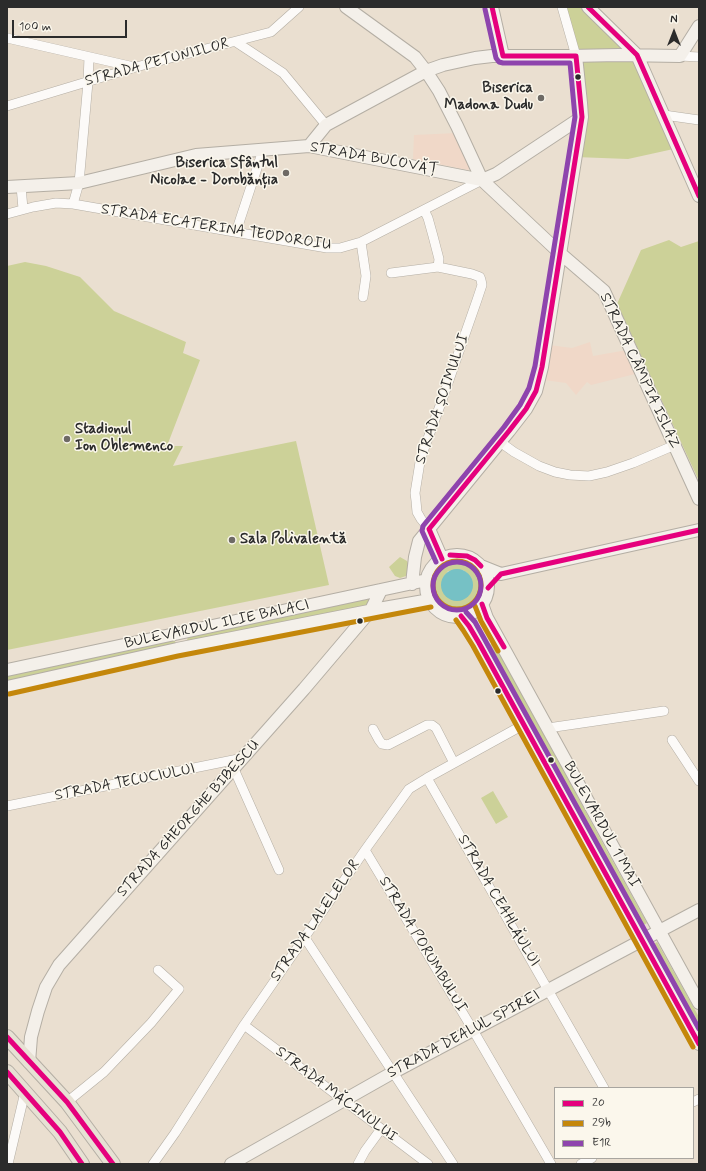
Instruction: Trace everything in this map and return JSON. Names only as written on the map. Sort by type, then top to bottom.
[{"type":"main road","points":[[7,1037],[67,1102],[113,1164]]},
{"type":"main road","points":[[7,1072],[60,1132],[82,1164]]},
{"type":"street","name":"STRADA PETUNIILOR","points":[[7,106],[136,67],[272,32],[299,7]]},
{"type":"street","name":"STRADA CÂMPIA ISLAZ","points":[[346,7],[415,57],[439,91],[482,180],[561,254],[604,291],[699,499]]},
{"type":"street","points":[[492,7],[503,56]]},
{"type":"street","points":[[412,584],[415,557],[419,541],[526,409],[536,391],[542,367],[561,254],[582,117],[576,56],[562,7]]},
{"type":"street","points":[[588,7],[637,55],[699,196]]},
{"type":"street","points":[[680,56],[699,26]]},
{"type":"street","points":[[7,38],[136,67]]},
{"type":"street","points":[[236,42],[283,73],[326,125]]},
{"type":"street","points":[[309,146],[326,125],[426,71],[458,61],[503,56],[637,55],[699,58]]},
{"type":"street","points":[[73,204],[79,183],[89,57]]},
{"type":"street","points":[[664,115],[699,120]]},
{"type":"street","points":[[482,180],[496,174],[582,117]]},
{"type":"street","name":"STRADA BUCOVĂȚ","points":[[7,188],[79,183],[196,155],[309,146],[482,180]]},
{"type":"street","points":[[236,232],[263,150]]},
{"type":"street","name":"STRADA ECATERINA TEODOROIU","points":[[7,214],[23,209],[56,203],[73,204],[326,248],[340,248],[361,242],[482,180]]},
{"type":"street","points":[[21,186],[23,209]]},
{"type":"street","points":[[424,210],[433,236],[438,266]]},
{"type":"street","points":[[361,242],[366,276],[363,297]]},
{"type":"street","name":"STRADA ȘOIMULUI","points":[[391,273],[438,266],[480,277],[482,285],[424,449],[420,462],[415,493],[417,512],[429,529],[442,559]]},
{"type":"street","points":[[500,442],[539,466],[555,472],[570,475],[589,476],[607,472],[675,445]]},
{"type":"street","points":[[481,566],[501,574],[699,530]]},
{"type":"street","points":[[450,556],[467,556],[475,560],[481,566],[488,580],[488,588],[482,604],[473,612],[461,616],[446,614],[434,606],[430,600],[426,587],[427,580],[432,568],[442,559],[450,556]]},
{"type":"street","points":[[488,588],[501,574]]},
{"type":"street","name":"BULEVARDUL ILIE BALACI","points":[[7,670],[427,580]]},
{"type":"street","points":[[381,590],[384,608]]},
{"type":"street","name":"STRADA GHEORGHE BIBESCU","points":[[30,1062],[31,1037],[38,1011],[46,987],[59,965],[234,769],[371,610],[381,590]]},
{"type":"street","name":"BULEVARDUL ILIE BALACI","points":[[7,687],[177,649],[371,610],[430,600]]},
{"type":"street","name":"BULEVARDUL 1 MAI","points":[[482,604],[487,618],[699,1003]]},
{"type":"street","name":"BULEVARDUL 1 MAI","points":[[461,616],[479,643],[699,1044]]},
{"type":"street","points":[[173,635],[177,649]]},
{"type":"street","points":[[548,728],[664,711]]},
{"type":"street","points":[[373,729],[382,744],[388,745],[427,725],[432,725],[436,728],[454,763]]},
{"type":"street","name":"STRADA LALELELOR","points":[[153,1164],[244,1025],[409,789],[523,725]]},
{"type":"street","points":[[672,740],[699,781]]},
{"type":"street","name":"STRADA TECUCIULUI","points":[[7,806],[243,758]]},
{"type":"street","points":[[234,769],[279,870]]},
{"type":"street","name":"STRADA CEAHLĂULUI","points":[[427,778],[603,1087]]},
{"type":"street","name":"STRADA PORUMBULUI","points":[[365,850],[551,1164]]},
{"type":"street","name":"STRADA DEALUL SPIREI","points":[[231,1164],[392,1073],[699,910]]},
{"type":"street","points":[[305,938],[452,1164]]},
{"type":"street","points":[[67,1102],[104,1072],[150,1023],[178,989],[158,970]]},
{"type":"street","name":"STRADA MĂCINULUI","points":[[244,1025],[428,1164]]},
{"type":"street","points":[[8,1164],[25,1092]]},
{"type":"street","points":[[358,1164],[365,1150],[381,1129]]},
{"type":"street","points":[[581,1164],[590,1159]]},
{"type":"shaded area","points":[[457,133],[471,166],[468,170],[413,159],[414,135]]},
{"type":"shaded area","points":[[590,342],[593,356],[627,350],[639,373],[591,385],[587,382],[576,395],[566,383],[544,380],[549,345],[572,348]]},
{"type":"green space","points":[[562,7],[585,7],[628,46],[678,148],[628,159],[576,157],[582,117]]},
{"type":"green space","points":[[669,240],[681,247],[699,241],[699,481],[617,304],[641,250]]},
{"type":"green space","points":[[25,262],[46,266],[80,277],[114,311],[186,342],[183,353],[200,360],[167,446],[183,446],[173,466],[296,441],[329,585],[7,650],[7,266]]},
{"type":"green space","points":[[400,557],[407,561],[409,565],[409,573],[400,578],[395,576],[389,567]]},
{"type":"green space","points":[[457,560],[465,561],[472,565],[481,578],[480,594],[469,606],[462,609],[453,609],[446,606],[439,602],[434,595],[432,587],[436,572],[449,562]],"holes":[[[463,570],[467,573],[472,582],[471,592],[468,596],[442,580],[448,571]]]},
{"type":"green space","points":[[369,597],[371,598],[371,605],[188,642],[187,640],[188,637],[193,635],[308,612]]},
{"type":"green space","points":[[172,640],[175,641],[176,645],[7,683],[7,676]]},
{"type":"green space","points":[[494,643],[647,923],[642,926],[601,854],[489,645]]},
{"type":"green space","points":[[493,791],[508,817],[496,824],[481,798]]},
{"type":"green space","points":[[657,942],[699,1017],[699,1029],[652,945]]},
{"type":"water","points":[[457,569],[466,572],[470,576],[473,585],[470,594],[466,598],[457,601],[448,598],[444,594],[441,585],[444,576],[448,572]]},
{"type":"transit line","name":"20","points":[[442,559],[429,529],[509,431],[526,409],[536,391],[542,367],[582,117],[576,56],[503,56],[492,7]]},
{"type":"transit line","name":"20","points":[[588,7],[637,55],[699,196]]},
{"type":"transit line","name":"E1R","points":[[436,562],[422,531],[423,526],[504,427],[520,405],[529,388],[535,366],[575,117],[570,63],[499,62],[496,58],[485,9]]},
{"type":"transit line","name":"20","points":[[488,588],[501,574],[699,530]]},
{"type":"transit line","name":"20","points":[[450,555],[467,556],[475,560],[481,566]]},
{"type":"transit line","name":"29b","points":[[457,561],[466,563],[474,568],[479,576],[481,585],[479,594],[474,602],[466,607],[457,609],[448,607],[440,602],[435,594],[433,585],[435,576],[440,568],[448,563],[457,561]]},
{"type":"transit line","name":"E1R","points":[[457,562],[466,564],[474,569],[479,577],[481,586],[479,595],[474,603],[466,608],[457,610],[448,608],[440,603],[435,595],[433,586],[435,577],[440,569],[448,564],[457,562]]},
{"type":"transit line","name":"20","points":[[482,604],[487,618],[504,647]]},
{"type":"transit line","name":"29b","points":[[475,606],[481,621],[498,651]]},
{"type":"transit line","name":"29b","points":[[9,694],[178,656],[431,607]]},
{"type":"transit line","name":"E1R","points":[[466,612],[475,622],[699,1029]]},
{"type":"transit line","name":"20","points":[[461,616],[479,643],[699,1044]]},
{"type":"transit line","name":"29b","points":[[456,620],[473,646],[693,1047]]},
{"type":"transit line","name":"20","points":[[7,1037],[67,1102],[113,1164]]},
{"type":"transit line","name":"20","points":[[7,1072],[60,1132],[82,1164]]},
{"type":"place","name":"Biserica Madona Dudu","points":[[541,98]]},
{"type":"place","name":"Biserica Sfântul Nicolae - Dorobănția","points":[[286,173]]},
{"type":"place","name":"Stadionul Ion Oblemenco","points":[[67,439]]},
{"type":"place","name":"Sala Polivalentă","points":[[232,540]]}]
